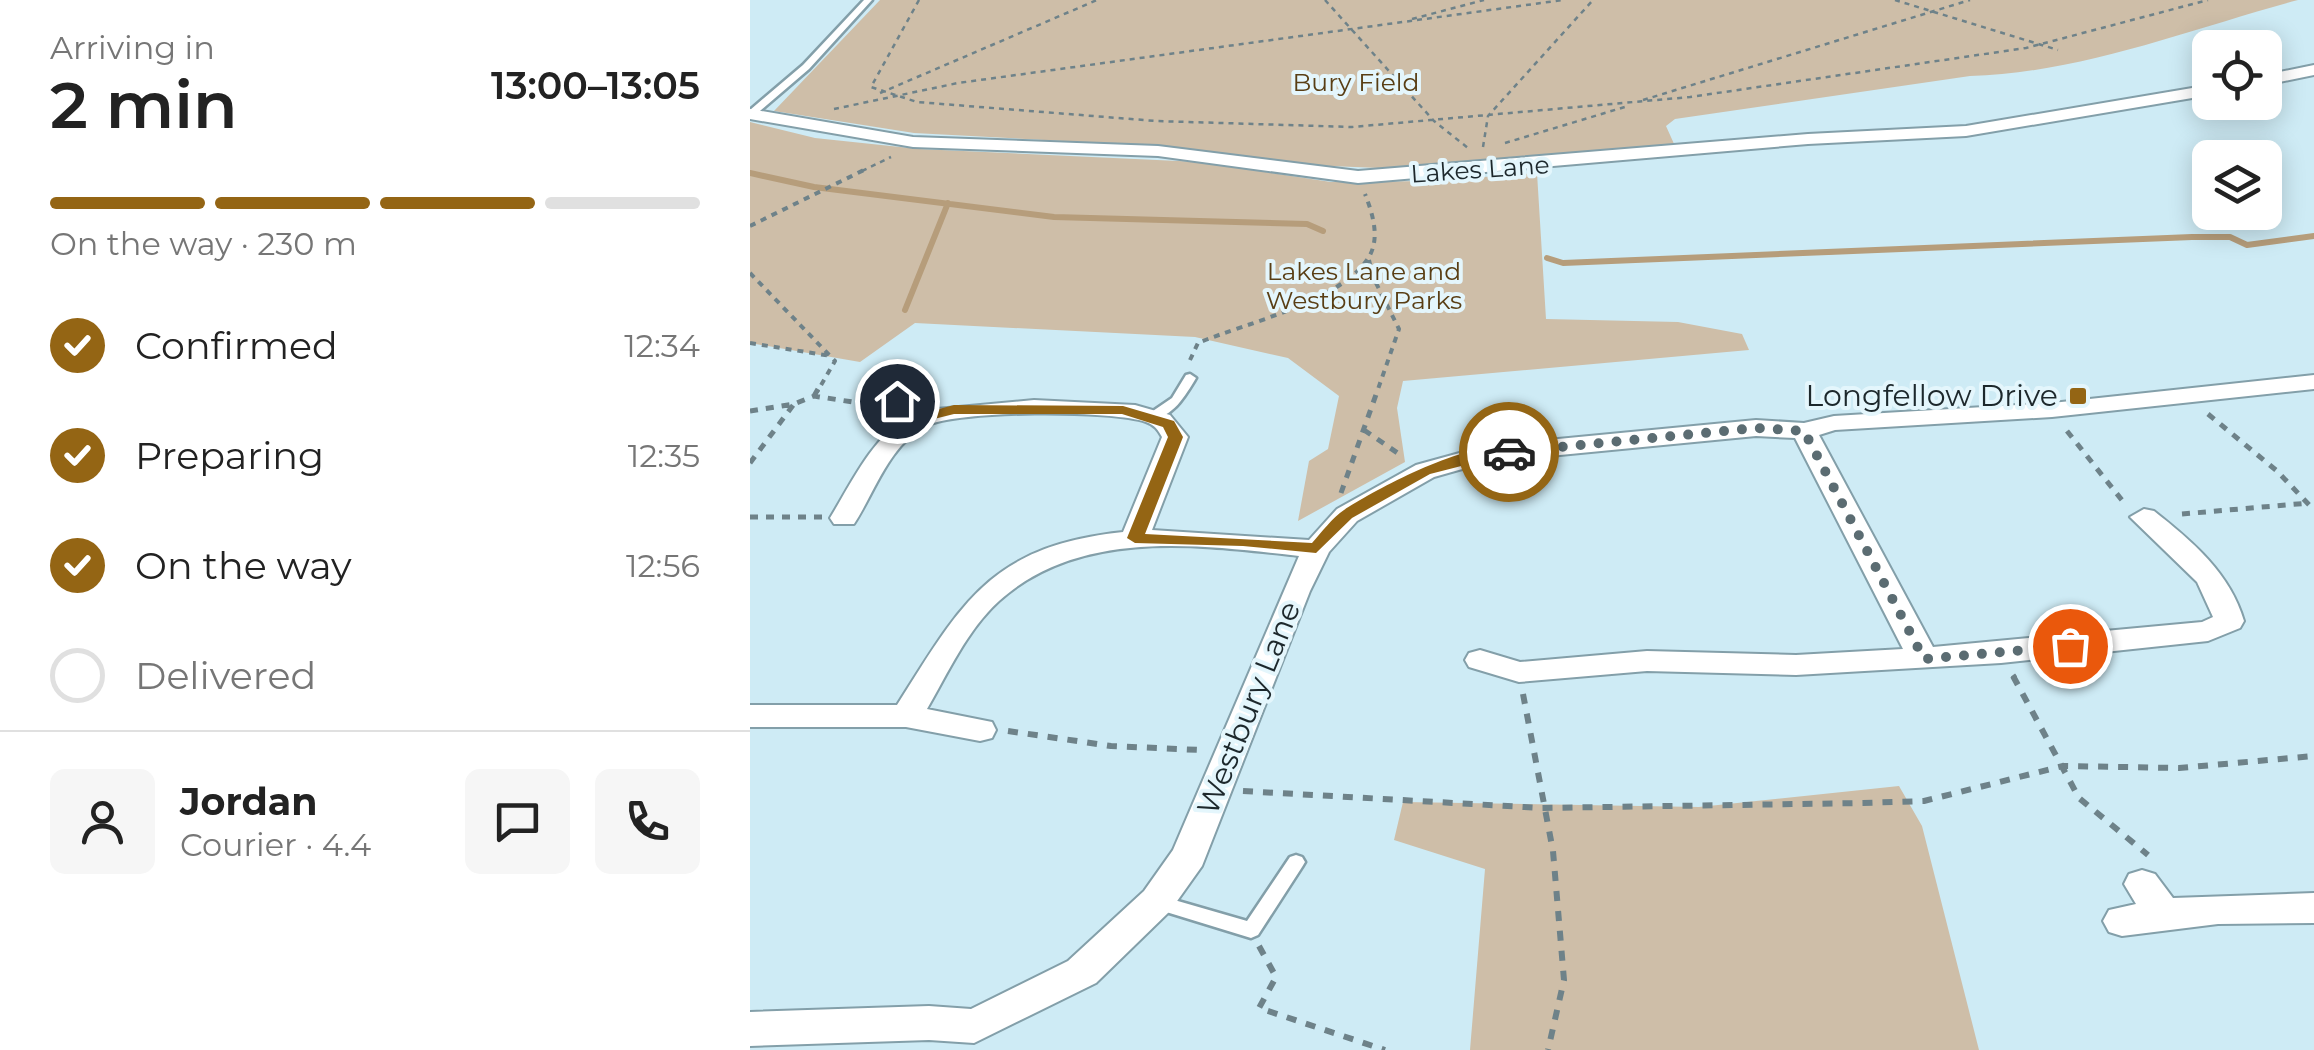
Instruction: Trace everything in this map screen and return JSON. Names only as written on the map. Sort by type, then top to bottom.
[{"type":"street","points":[[2282,77],[2314,70]]},
{"type":"street","name":"Lakes Lane","points":[[751,114],[922,142],[1158,152],[1358,177],[1792,140],[1966,131],[2192,93]]},
{"type":"street","name":"Westbury Lane","points":[[750,1029],[928,1023],[973,1038],[1082,972],[1157,901],[1190,856],[1295,591],[1316,548],[1347,515],[1425,471],[1486,454],[1756,428],[1804,431],[1834,423],[2052,410],[2314,382]]},
{"type":"street","points":[[882,398],[897,401],[922,418]]},
{"type":"street","points":[[844,518],[895,436],[922,418],[954,410],[1123,410],[1154,416],[1169,424],[1175,437],[1135,538]]},
{"type":"street","points":[[1804,431],[1924,659]]},
{"type":"street","points":[[1480,660],[1519,672],[1647,661],[1796,666],[1924,659],[2208,631],[2229,621],[2226,604],[2181,545],[2144,517]]},
{"type":"street","points":[[906,716],[968,618],[1010,575],[1063,552],[1135,538],[1316,548]]},
{"type":"street","points":[[750,716],[906,716],[980,730]]},
{"type":"street","points":[[2122,921],[2153,899],[2314,908]]},
{"type":"lane","points":[[751,114],[806,67],[868,0]]},
{"type":"lane","points":[[1154,416],[1177,400],[1190,378]]},
{"type":"lane","points":[[1157,901],[1250,930],[1296,862]]},
{"type":"path","points":[[919,0],[871,86],[880,92],[917,102],[1156,121],[1352,127],[1634,104],[2040,44],[2208,0]]},
{"type":"path","points":[[853,102],[1097,0]]},
{"type":"path","points":[[1324,0],[1434,121],[1480,164]]},
{"type":"path","points":[[1384,26],[1484,0]]},
{"type":"path","points":[[890,95],[1562,0]]},
{"type":"path","points":[[1480,164],[1488,116],[1593,0]]},
{"type":"path","points":[[1895,0],[2058,50]]},
{"type":"path","points":[[1480,164],[1510,140],[1970,0]]},
{"type":"path","points":[[750,226],[922,142]]},
{"type":"path","points":[[1347,515],[1340,491],[1400,329],[1394,308],[1368,269],[1374,245],[1372,213],[1358,177]]},
{"type":"path","points":[[1190,378],[1190,354],[1198,343],[1290,308],[1354,273],[1369,260]]},
{"type":"path","points":[[750,272],[835,361],[814,396]]},
{"type":"path","points":[[752,346],[832,356]]},
{"type":"path","points":[[750,411],[794,404],[814,396],[864,404],[882,398]]},
{"type":"path","points":[[750,463],[794,404]]},
{"type":"path","points":[[2202,408],[2245,448],[2277,469],[2314,510]]},
{"type":"path","points":[[2060,422],[2120,501],[2144,517],[2308,503]]},
{"type":"path","points":[[1364,430],[1425,471]]},
{"type":"path","points":[[750,517],[844,518]]},
{"type":"path","points":[[2001,652],[2080,798],[2132,838],[2153,861],[2153,899]]},
{"type":"path","points":[[1519,672],[1553,851],[1564,980],[1548,1050]]},
{"type":"path","points":[[980,730],[1111,746],[1232,752]]},
{"type":"path","points":[[1216,790],[1542,808],[1924,801],[2063,766],[2179,768],[2314,756]]},
{"type":"path","points":[[1250,930],[1276,977],[1259,1008],[1385,1050]]},
{"type":"green space","name":"Bury Field","points":[[880,0],[2298,0],[2135,48],[2053,67],[1675,119],[1666,126],[1675,146],[1379,168],[1305,165],[1176,147],[914,133],[774,111]]},
{"type":"green space","name":"Lakes Lane and Westbury Parks","points":[[750,122],[815,138],[919,149],[1200,162],[1331,182],[1431,181],[1537,173],[1546,319],[1678,322],[1742,334],[1749,350],[1403,381],[1397,408],[1405,462],[1298,521],[1309,461],[1328,449],[1339,396],[1288,358],[1195,337],[915,323],[860,362],[750,343]]},
{"type":"green space","points":[[1899,786],[1922,826],[1979,1050],[1470,1050],[1485,869],[1394,840],[1403,802],[1699,807]]},
{"type":"waterway","points":[[750,173],[814,187],[948,204]]},
{"type":"waterway","points":[[905,310],[948,204]]},
{"type":"waterway","points":[[948,204],[1054,217],[1307,224],[1323,231]]},
{"type":"waterway","points":[[1547,258],[1563,263],[2192,237],[2230,237],[2247,245],[2314,236]]},
{"type":"way so far","points":[[1509,452],[1756,428],[1804,431],[1924,659],[2070,646]]},
{"type":"place","name":"Longfellow Drive","points":[[2078,396]]},
{"type":"route","points":[[897,401],[922,418],[954,410],[1123,410],[1154,416],[1169,424],[1175,437],[1135,538],[1316,548],[1347,515],[1425,471],[1486,454],[1509,452]]}]
